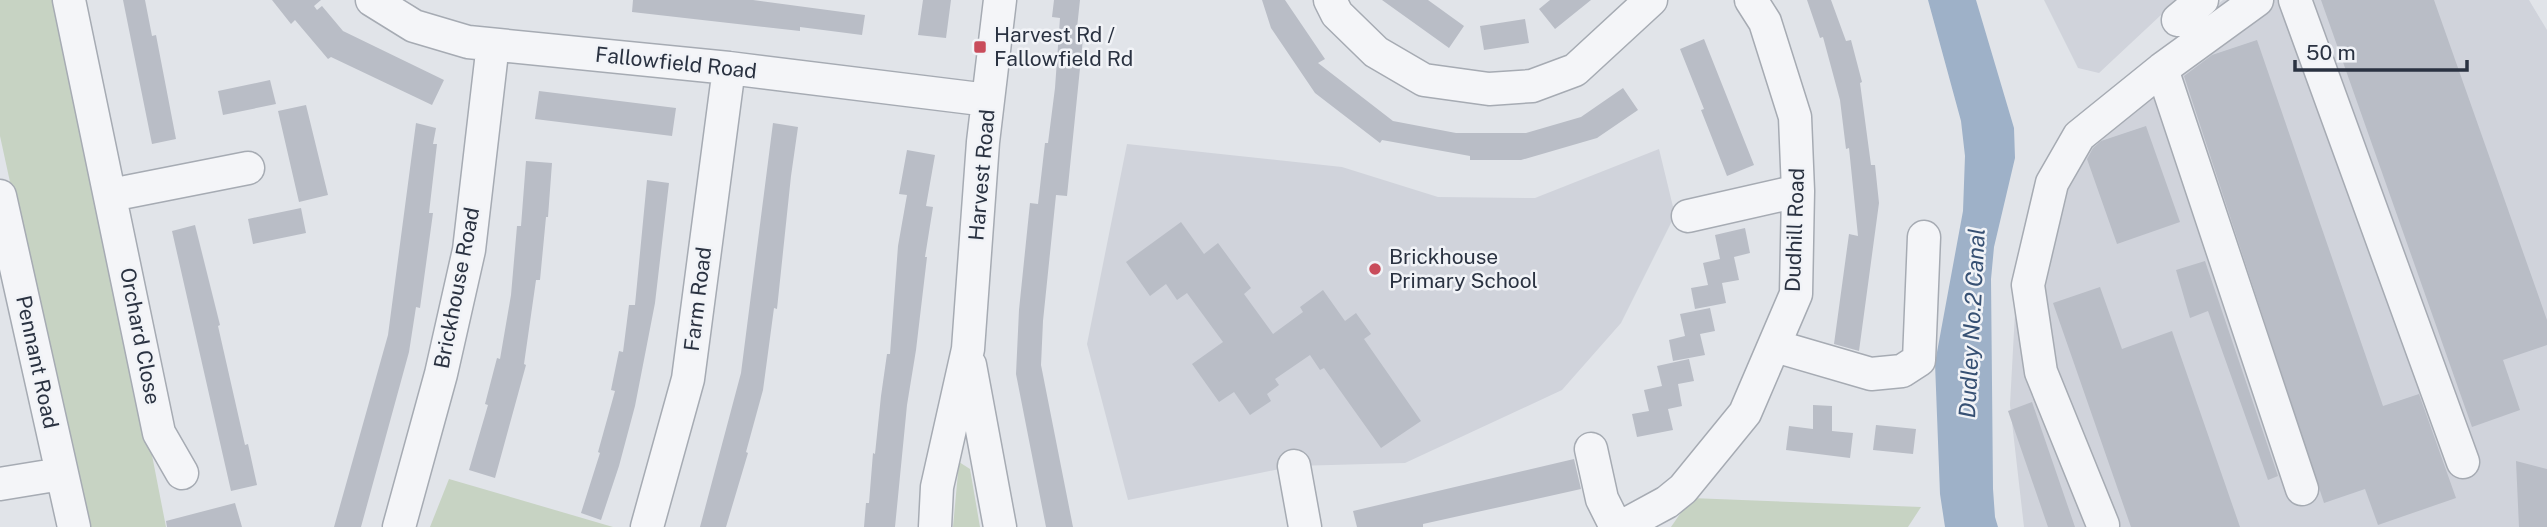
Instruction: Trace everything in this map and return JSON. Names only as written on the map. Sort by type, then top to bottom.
[{"type":"street","name":"Orchard Close","points":[[69,0],[159,433],[182,473]]},
{"type":"street","name":"Fallowfield Road","points":[[372,0],[414,26],[468,42],[729,68],[988,100]]},
{"type":"street","name":"Harvest Road","points":[[935,527],[937,487],[968,349],[988,100],[1000,0]]},
{"type":"street","points":[[1330,0],[1337,14],[1376,52],[1424,80],[1489,89],[1532,86],[1575,70],[1651,0]]},
{"type":"street","name":"Dudhill Road","points":[[1618,527],[1667,502],[1683,489],[1745,413],[1796,294],[1798,191],[1795,117],[1765,22],[1751,0]]},
{"type":"street","points":[[2178,20],[2203,0]]},
{"type":"street","points":[[2103,525],[2041,372],[2028,285],[2052,183],[2078,136],[2162,69],[2257,0]]},
{"type":"street","points":[[2295,0],[2463,462]]},
{"type":"street","name":"Brickhouse Road","points":[[399,527],[441,374],[469,250],[491,45]]},
{"type":"street","name":"Farm Road","points":[[647,527],[688,379],[729,68]]},
{"type":"street","points":[[2162,69],[2302,489]]},
{"type":"street","points":[[111,195],[248,168]]},
{"type":"street","points":[[1688,216],[1798,191]]},
{"type":"street","name":"Pennant Road","points":[[0,196],[74,527]]},
{"type":"street","points":[[1775,346],[1871,374],[1902,371],[1919,360],[1924,237]]},
{"type":"street","name":"Harvest Road","points":[[968,349],[1000,527]]},
{"type":"street","points":[[1591,449],[1602,499],[1618,527]]},
{"type":"street","points":[[1294,466],[1305,527]]},
{"type":"street","points":[[0,484],[61,474]]},
{"type":"shaded area","points":[[2044,0],[2177,0],[2099,73],[2078,68]]},
{"type":"shaded area","points":[[2223,0],[2529,0],[2547,30],[2547,527],[2024,527],[2010,405],[2016,294],[2036,184],[2063,131]]},
{"type":"shaded area","name":"Brickhouse Primary School","points":[[1127,144],[1342,167],[1438,197],[1535,198],[1659,149],[1675,215],[1621,323],[1562,390],[1405,463],[1294,466],[1128,500],[1087,344]]},
{"type":"green space","points":[[0,0],[55,0],[122,301],[166,527],[85,527],[0,136]]},
{"type":"green space","points":[[959,462],[970,469],[980,527],[953,527]]},
{"type":"green space","points":[[449,479],[613,527],[430,527]]},
{"type":"green space","points":[[1691,498],[1921,507],[1908,527],[1671,527]]},
{"type":"water","name":"Dudley No.2 Canal","points":[[1928,0],[1976,0],[2014,128],[2015,158],[1994,247],[1991,279],[1993,489],[1998,527],[1945,527],[1940,494],[1935,363],[1963,211],[1965,156],[1961,121]]},
{"type":"building","points":[[123,0],[145,0],[152,36],[156,35],[176,139],[152,144]]},
{"type":"building","points":[[272,0],[321,0],[314,6],[317,10],[322,6],[343,31],[444,80],[432,105],[331,57],[328,59],[295,20],[291,24]]},
{"type":"building","points":[[633,0],[753,0],[865,15],[862,35],[800,27],[800,31],[632,12]]},
{"type":"building","points":[[923,0],[951,0],[946,38],[918,35]]},
{"type":"building","points":[[1054,0],[1080,0],[1077,28],[1084,29],[1067,196],[1056,195],[1041,365],[1073,527],[1046,527],[1016,374],[1019,310],[1030,203],[1038,204],[1055,88],[1060,18],[1052,17]]},
{"type":"building","points":[[1262,0],[1285,0],[1325,59],[1318,63],[1393,121],[1456,133],[1526,133],[1581,117],[1623,88],[1638,110],[1597,138],[1521,160],[1470,160],[1470,156],[1382,140],[1380,143],[1315,93],[1271,28]]},
{"type":"building","points":[[1382,0],[1428,0],[1464,26],[1449,48]]},
{"type":"building","points":[[1550,0],[1591,0],[1555,29],[1539,9]]},
{"type":"building","points":[[1807,0],[1831,0],[1846,41],[1851,40],[1862,82],[1871,165],[1875,165],[1879,203],[1859,351],[1834,344],[1849,234],[1858,236],[1849,148],[1846,149],[1840,100],[1823,37],[1820,38]]},
{"type":"building","points":[[2321,0],[2434,0],[2547,320],[2547,345],[2503,360],[2520,410],[2472,427]]},
{"type":"building","points":[[1525,19],[1529,43],[1484,50],[1480,26]]},
{"type":"building","points":[[1704,39],[1754,165],[1727,176],[1680,49]]},
{"type":"building","points":[[2257,40],[2383,406],[2419,394],[2456,498],[2378,525],[2365,489],[2324,503],[2184,76],[2212,55]]},
{"type":"building","points":[[270,80],[276,104],[223,115],[218,91]]},
{"type":"building","points":[[539,91],[676,108],[672,136],[535,119]]},
{"type":"building","points":[[306,105],[328,195],[299,202],[278,111]]},
{"type":"building","points":[[416,123],[436,128],[433,144],[437,144],[429,213],[433,213],[420,308],[416,307],[409,352],[361,527],[334,527],[388,335]]},
{"type":"building","points":[[773,123],[798,127],[777,309],[774,308],[763,390],[726,527],[700,527],[741,373]]},
{"type":"building","points":[[2146,126],[2180,222],[2117,244],[2087,159],[2101,141]]},
{"type":"building","points":[[907,150],[935,155],[926,206],[933,207],[907,405],[895,527],[864,527],[887,354],[890,354],[898,246],[907,195],[899,194]]},
{"type":"building","points":[[526,161],[552,163],[548,217],[540,280],[536,280],[524,364],[526,365],[495,478],[469,470],[488,405],[485,404],[497,358],[500,359],[511,295],[517,226],[521,226]]},
{"type":"building","points":[[647,180],[669,183],[655,303],[635,406],[601,520],[581,513],[600,453],[598,452],[615,391],[611,390],[619,351],[623,352],[629,305],[635,305]]},
{"type":"building","points":[[301,208],[306,233],[253,244],[248,219]]},
{"type":"building","points":[[1181,222],[1204,254],[1218,243],[1251,288],[1244,294],[1273,334],[1303,312],[1300,307],[1323,290],[1345,321],[1356,313],[1371,334],[1364,339],[1421,421],[1381,448],[1324,368],[1320,370],[1310,355],[1275,379],[1279,385],[1267,394],[1271,401],[1250,415],[1234,392],[1219,402],[1192,364],[1223,342],[1187,293],[1177,300],[1166,284],[1150,296],[1126,262]]},
{"type":"building","points":[[195,225],[220,325],[218,326],[245,445],[248,444],[257,485],[231,491],[172,231]]},
{"type":"building","points":[[1745,228],[1750,253],[1734,257],[1739,280],[1722,283],[1726,303],[1695,309],[1691,288],[1708,285],[1703,263],[1720,259],[1715,235]]},
{"type":"building","points":[[2205,261],[2278,476],[2268,480],[2208,311],[2190,318],[2176,270]]},
{"type":"building","points":[[2100,287],[2122,349],[2172,331],[2240,527],[2131,527],[2053,303]]},
{"type":"building","points":[[1710,308],[1715,331],[1700,334],[1705,355],[1673,361],[1669,340],[1685,336],[1680,314]]},
{"type":"building","points":[[1689,359],[1694,381],[1678,384],[1682,406],[1668,409],[1673,430],[1637,437],[1632,414],[1649,411],[1644,390],[1662,386],[1657,366]]},
{"type":"building","points":[[2032,402],[2075,527],[2048,527],[2008,411]]},
{"type":"building","points":[[1813,405],[1832,406],[1832,431],[1853,433],[1850,458],[1786,450],[1789,426],[1813,429]]},
{"type":"building","points":[[1876,425],[1916,429],[1913,454],[1873,450]]},
{"type":"building","points":[[1574,459],[1581,489],[1423,524],[1423,527],[1357,527],[1353,511]]},
{"type":"building","points":[[2516,461],[2547,469],[2547,527],[2519,527]]},
{"type":"building","points":[[235,503],[242,527],[167,527],[166,521]]},
{"type":"place","name":"Harvest Rd / Fallowfield Rd","points":[[980,47]]},
{"type":"place","name":"Brickhouse Primary School","points":[[1375,269]]}]
